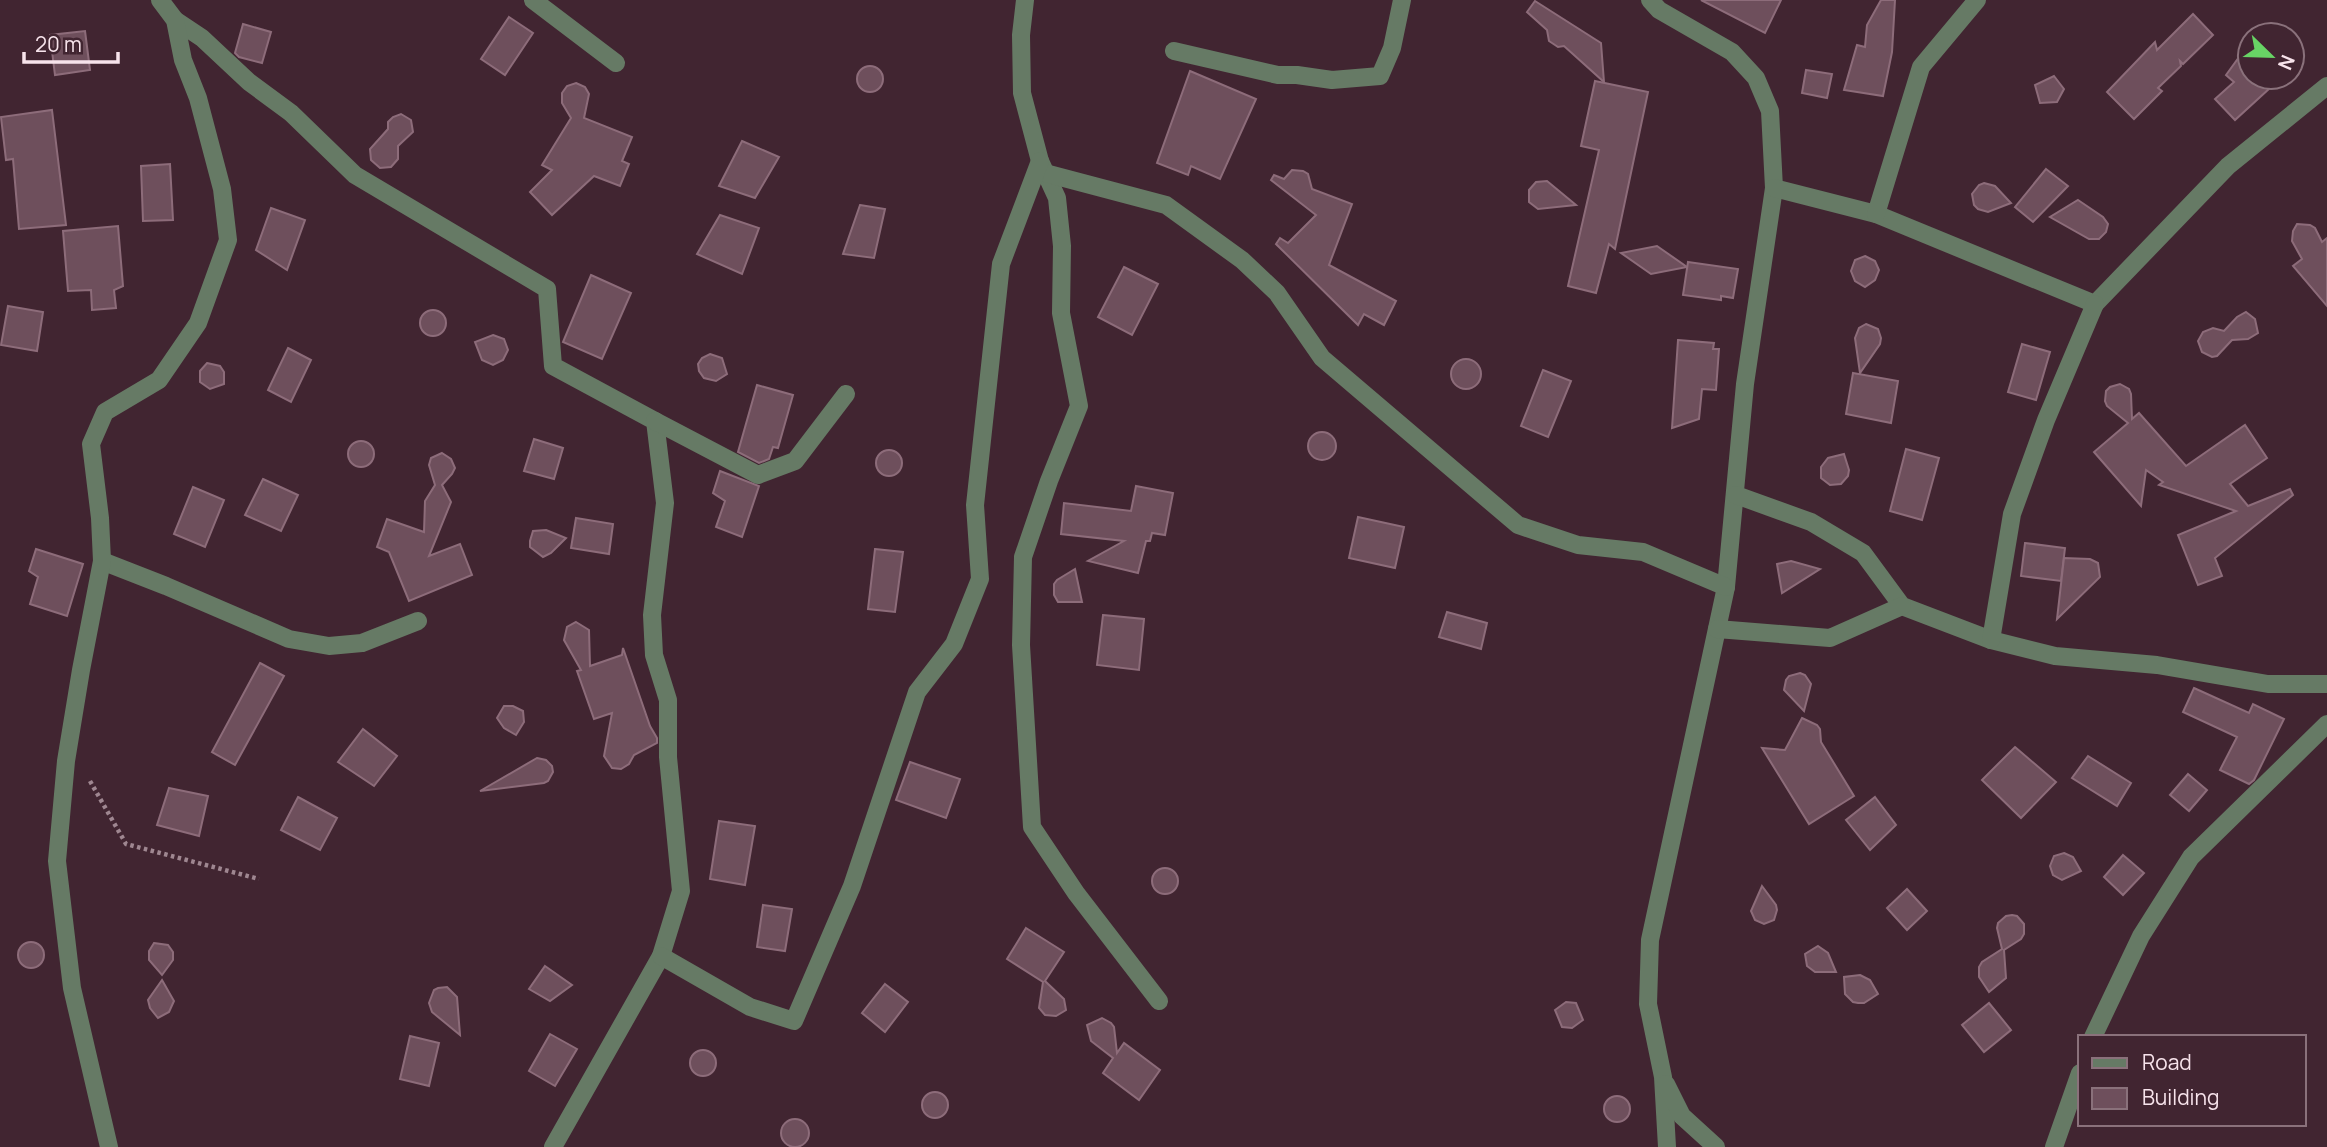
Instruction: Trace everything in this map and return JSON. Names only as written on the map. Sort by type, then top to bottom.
[{"type":"street","points":[[160,0],[175,20],[202,38],[249,82],[291,113],[355,175],[547,289],[553,366],[758,475],[795,461],[846,394]]},
{"type":"street","points":[[533,0],[616,63]]},
{"type":"street","points":[[1025,0],[1021,36],[1022,93],[1042,167],[1057,198],[1062,246],[1061,313],[1079,406],[1049,481],[1023,558],[1021,645],[1032,827],[1076,893],[1159,1001]]},
{"type":"street","points":[[1174,51],[1278,75],[1332,80],[1380,76],[1392,48],[1402,0]]},
{"type":"street","points":[[1650,0],[1659,10],[1732,52],[1756,78],[1770,111],[1774,188],[1745,384],[1726,587],[1650,940],[1648,1004],[1663,1077],[1667,1147]]},
{"type":"street","points":[[1875,214],[1921,67],[1977,0]]},
{"type":"street","points":[[109,1147],[72,988],[57,861],[69,743],[102,561],[91,444],[105,412],[159,380],[198,323],[228,240],[222,189],[198,98],[183,60],[175,20]]},
{"type":"street","points":[[1990,640],[2012,514],[2046,420],[2095,304],[2228,166],[2327,86]]},
{"type":"street","points":[[1042,167],[1166,205],[1242,260],[1277,293],[1322,358],[1518,525],[1578,545],[1643,552],[1726,587]]},
{"type":"street","points":[[661,956],[750,1007],[794,1021],[852,886],[917,692],[954,644],[980,579],[975,505],[1001,264],[1042,167]]},
{"type":"street","points":[[1774,188],[1875,214],[2095,304]]},
{"type":"street","points":[[553,1147],[661,956],[681,891],[668,757],[668,700],[654,655],[652,615],[665,503],[655,421]]},
{"type":"street","points":[[1736,495],[1811,522],[1863,554],[1902,606],[1990,640],[2055,656],[2157,665],[2267,684],[2327,684]]},
{"type":"street","points":[[102,561],[289,639],[329,646],[362,643],[418,621]]},
{"type":"street","points":[[1717,629],[1830,638],[1902,606]]},
{"type":"street","points":[[2094,1035],[2141,936],[2191,857],[2327,724]]},
{"type":"street","points":[[1663,1077],[1682,1116],[1716,1147]]},
{"type":"street","points":[[2054,1147],[2078,1079]]},
{"type":"path","points":[[69,743],[127,844],[260,880]]},
{"type":"building","points":[[1701,0],[1781,0],[1765,33]]},
{"type":"building","points":[[1881,0],[1895,0],[1892,52],[1883,96],[1844,90],[1857,45],[1865,47],[1867,25]]},
{"type":"building","points":[[1535,1],[1601,43],[1604,82],[1564,46],[1558,47],[1549,41],[1547,30],[1527,12]]},
{"type":"building","points":[[2193,14],[2213,35],[2183,64],[2180,61],[2181,66],[2158,88],[2162,91],[2134,119],[2107,92],[2155,42],[2157,50]]},
{"type":"building","points":[[509,17],[533,33],[505,75],[481,59]]},
{"type":"building","points":[[243,24],[271,32],[262,63],[239,57],[235,53]]},
{"type":"building","points":[[85,31],[90,70],[55,75],[50,35]]},
{"type":"building","points":[[2236,61],[2236,91],[2267,91],[2235,120],[2215,99],[2234,82],[2226,75]]},
{"type":"building","points":[[870,66],[879,70],[883,79],[879,88],[870,92],[861,88],[857,79],[861,70]]},
{"type":"building","points":[[1806,70],[1832,74],[1827,98],[1802,93]]},
{"type":"building","points":[[1190,71],[1256,99],[1220,179],[1191,166],[1188,175],[1157,163]]},
{"type":"building","points":[[2054,76],[2064,89],[2057,102],[2040,103],[2035,85]]},
{"type":"building","points":[[1595,81],[1648,92],[1615,249],[1609,244],[1596,293],[1568,286],[1599,150],[1581,146]]},
{"type":"building","points":[[576,83],[585,87],[589,94],[584,118],[632,137],[622,161],[629,164],[620,186],[594,176],[552,215],[530,192],[552,170],[542,165],[571,118],[562,103],[562,93],[567,86]]},
{"type":"building","points":[[52,110],[66,225],[19,229],[13,159],[6,160],[1,117]]},
{"type":"building","points":[[401,114],[411,120],[413,132],[398,146],[398,159],[391,167],[380,168],[371,160],[370,149],[388,129],[388,122]]},
{"type":"building","points":[[742,141],[779,157],[755,198],[719,186]]},
{"type":"building","points":[[170,164],[173,220],[143,221],[141,166]]},
{"type":"building","points":[[2046,169],[2068,186],[2033,222],[2015,207]]},
{"type":"building","points":[[1292,170],[1308,174],[1312,189],[1352,204],[1329,265],[1396,301],[1384,325],[1364,314],[1358,325],[1276,244],[1280,238],[1288,243],[1316,215],[1271,180],[1274,175],[1284,179]]},
{"type":"building","points":[[1547,181],[1576,205],[1538,209],[1529,202],[1529,190],[1536,182]]},
{"type":"building","points":[[1984,183],[1995,186],[2011,203],[1988,212],[1978,209],[1974,205],[1972,194]]},
{"type":"building","points":[[2078,200],[2103,217],[2108,224],[2106,232],[2099,239],[2089,239],[2050,217]]},
{"type":"building","points":[[860,205],[885,209],[874,258],[843,254]]},
{"type":"building","points":[[271,208],[305,220],[287,270],[256,250]]},
{"type":"building","points":[[720,215],[759,228],[742,274],[697,254]]},
{"type":"building","points":[[2297,224],[2315,228],[2322,242],[2327,238],[2327,306],[2293,266],[2302,259],[2292,241]]},
{"type":"building","points":[[118,226],[123,286],[114,290],[116,308],[92,310],[91,290],[68,291],[63,231]]},
{"type":"building","points":[[1657,246],[1687,267],[1651,274],[1621,253]]},
{"type":"building","points":[[1865,256],[1875,261],[1879,270],[1875,280],[1865,287],[1855,281],[1851,271],[1855,260]]},
{"type":"building","points":[[1688,262],[1738,269],[1733,298],[1721,296],[1721,300],[1683,295]]},
{"type":"building","points":[[1124,267],[1158,284],[1132,335],[1098,317]]},
{"type":"building","points":[[591,275],[631,293],[602,359],[563,342]]},
{"type":"building","points":[[8,306],[43,312],[37,351],[1,345]]},
{"type":"building","points":[[433,310],[442,314],[446,323],[442,332],[433,336],[424,332],[420,323],[424,314]]},
{"type":"building","points":[[2246,312],[2255,319],[2258,333],[2248,339],[2232,340],[2217,356],[2212,357],[2202,352],[2198,341],[2203,332],[2213,328],[2224,331]]},
{"type":"building","points":[[1866,324],[1878,329],[1881,338],[1880,344],[1860,373],[1855,338],[1859,328]]},
{"type":"building","points":[[493,335],[504,339],[508,350],[503,360],[493,365],[482,360],[475,342]]},
{"type":"building","points":[[1678,340],[1714,343],[1713,349],[1719,349],[1716,390],[1702,389],[1699,419],[1672,428]]},
{"type":"building","points":[[2022,344],[2050,352],[2036,400],[2008,392]]},
{"type":"building","points":[[288,348],[311,360],[291,402],[268,390]]},
{"type":"building","points":[[710,354],[722,358],[727,374],[716,381],[704,378],[699,371],[698,364]]},
{"type":"building","points":[[1466,359],[1477,363],[1481,374],[1477,385],[1466,389],[1455,385],[1451,374],[1455,363]]},
{"type":"building","points":[[207,363],[220,366],[224,372],[224,384],[210,389],[200,382],[200,371]]},
{"type":"building","points":[[1543,370],[1571,381],[1548,437],[1521,426]]},
{"type":"building","points":[[1853,373],[1898,381],[1891,423],[1846,414]]},
{"type":"building","points":[[2120,384],[2129,389],[2131,394],[2132,419],[2139,413],[2186,466],[2245,425],[2267,458],[2230,484],[2248,506],[2290,489],[2293,495],[2215,558],[2222,576],[2198,585],[2178,535],[2236,511],[2159,485],[2163,482],[2146,470],[2141,506],[2094,452],[2128,423],[2107,406],[2105,401],[2106,391]]},
{"type":"building","points":[[757,385],[793,395],[778,448],[773,447],[769,459],[759,463],[738,452]]},
{"type":"building","points":[[1322,432],[1332,436],[1336,446],[1332,456],[1322,460],[1312,456],[1308,446],[1312,436]]},
{"type":"building","points":[[534,439],[563,448],[554,479],[524,471]]},
{"type":"building","points":[[361,441],[370,445],[374,454],[370,463],[361,467],[352,463],[348,454],[352,445]]},
{"type":"building","points":[[1906,449],[1939,458],[1922,520],[1890,511]]},
{"type":"building","points":[[889,450],[898,454],[902,463],[898,472],[889,476],[880,472],[876,463],[880,454]]},
{"type":"building","points":[[442,453],[451,459],[455,468],[442,485],[451,502],[429,556],[460,544],[472,575],[409,601],[389,552],[377,547],[387,519],[424,532],[425,501],[435,485],[429,465],[431,458]]},
{"type":"building","points":[[1844,454],[1848,476],[1841,484],[1830,485],[1821,478],[1821,467],[1828,458]]},
{"type":"building","points":[[720,471],[759,486],[742,537],[716,527],[725,501],[713,493]]},
{"type":"building","points":[[263,479],[298,495],[281,531],[245,515]]},
{"type":"building","points":[[1136,486],[1173,493],[1165,535],[1152,533],[1150,541],[1146,541],[1138,573],[1088,561],[1124,541],[1061,534],[1064,503],[1131,511]]},
{"type":"building","points":[[193,487],[224,500],[205,547],[174,534]]},
{"type":"building","points":[[1358,517],[1404,527],[1395,568],[1349,558]]},
{"type":"building","points":[[576,518],[613,524],[609,554],[571,548]]},
{"type":"building","points":[[546,530],[566,538],[543,557],[530,547],[530,541],[533,531]]},
{"type":"building","points":[[2025,543],[2065,548],[2061,581],[2021,576]]},
{"type":"building","points":[[36,549],[83,564],[67,616],[30,604],[38,577],[29,571]]},
{"type":"building","points":[[875,549],[903,552],[895,612],[868,609]]},
{"type":"building","points":[[2064,558],[2090,559],[2098,563],[2100,577],[2057,619]]},
{"type":"building","points":[[1791,561],[1820,569],[1782,593],[1777,564]]},
{"type":"building","points":[[1075,569],[1082,602],[1058,602],[1054,595],[1054,584]]},
{"type":"building","points":[[1447,612],[1487,623],[1481,649],[1439,637]]},
{"type":"building","points":[[1103,615],[1144,619],[1139,670],[1097,665]]},
{"type":"building","points":[[576,622],[589,630],[590,666],[622,655],[623,648],[650,726],[657,738],[657,743],[634,755],[629,764],[621,769],[612,768],[604,756],[612,713],[594,719],[577,671],[581,670],[564,640],[567,627]]},
{"type":"building","points":[[260,663],[284,676],[235,765],[212,752]]},
{"type":"building","points":[[1800,673],[1805,675],[1811,684],[1804,711],[1784,690],[1789,676]]},
{"type":"building","points":[[2194,688],[2249,713],[2253,704],[2284,719],[2254,780],[2249,784],[2220,770],[2237,737],[2183,712]]},
{"type":"building","points":[[504,706],[513,706],[523,711],[524,722],[516,735],[504,728],[497,718]]},
{"type":"building","points":[[1802,718],[1820,729],[1821,742],[1854,796],[1809,824],[1762,748],[1785,750]]},
{"type":"building","points":[[363,729],[397,756],[374,786],[338,762]]},
{"type":"building","points":[[2015,747],[2056,782],[2021,818],[1982,780]]},
{"type":"building","points":[[2088,756],[2131,783],[2117,806],[2072,778]]},
{"type":"building","points":[[537,758],[546,760],[552,766],[553,772],[548,781],[480,791]]},
{"type":"building","points":[[910,762],[960,779],[946,818],[896,800]]},
{"type":"building","points":[[2188,774],[2207,790],[2189,811],[2170,795]]},
{"type":"building","points":[[169,788],[208,796],[199,836],[157,825]]},
{"type":"building","points":[[298,797],[337,818],[320,850],[281,830]]},
{"type":"building","points":[[1875,797],[1896,825],[1870,850],[1846,820]]},
{"type":"building","points":[[719,821],[755,826],[745,885],[710,879]]},
{"type":"building","points":[[2064,853],[2073,857],[2081,871],[2062,880],[2053,875],[2050,866],[2054,856]]},
{"type":"building","points":[[2123,855],[2144,873],[2123,895],[2104,877]]},
{"type":"building","points":[[1165,868],[1174,872],[1178,881],[1174,890],[1165,894],[1156,890],[1152,881],[1156,872]]},
{"type":"building","points":[[1762,886],[1777,910],[1774,920],[1764,924],[1755,920],[1751,911]]},
{"type":"building","points":[[1907,889],[1927,911],[1907,930],[1887,908]]},
{"type":"building","points":[[763,905],[792,909],[785,951],[757,947]]},
{"type":"building","points":[[2006,916],[2017,916],[2024,924],[2024,934],[2004,950],[2006,978],[1989,992],[1979,977],[1979,967],[2002,949],[1998,923]]},
{"type":"building","points":[[1026,928],[1064,952],[1045,981],[1064,999],[1066,1010],[1056,1016],[1045,1015],[1039,1008],[1043,982],[1007,959]]},
{"type":"building","points":[[31,942],[40,946],[44,955],[40,964],[31,968],[22,964],[18,955],[22,946]]},
{"type":"building","points":[[154,943],[168,945],[173,952],[173,960],[162,975],[149,960],[149,951]]},
{"type":"building","points":[[1818,946],[1828,953],[1836,972],[1815,972],[1807,966],[1805,954]]},
{"type":"building","points":[[545,966],[572,985],[550,1001],[529,989]]},
{"type":"building","points":[[1860,975],[1870,980],[1878,994],[1864,1003],[1853,1002],[1845,994],[1844,977]]},
{"type":"building","points":[[162,980],[174,1001],[169,1012],[158,1018],[150,1008],[148,1000]]},
{"type":"building","points":[[885,984],[908,1002],[885,1032],[862,1013]]},
{"type":"building","points":[[447,987],[457,997],[460,1035],[432,1012],[429,1003],[434,990]]},
{"type":"building","points":[[1566,1002],[1576,1003],[1583,1020],[1572,1028],[1562,1027],[1555,1010]]},
{"type":"building","points":[[1989,1003],[2011,1030],[1984,1052],[1962,1025]]},
{"type":"building","points":[[1102,1018],[1114,1027],[1117,1053],[1124,1043],[1160,1070],[1139,1100],[1103,1073],[1113,1058],[1091,1041],[1087,1025]]},
{"type":"building","points":[[550,1034],[577,1049],[555,1086],[529,1071]]},
{"type":"building","points":[[410,1036],[439,1043],[429,1086],[400,1079]]},
{"type":"building","points":[[703,1050],[713,1053],[716,1063],[713,1073],[703,1076],[693,1073],[690,1063],[693,1053]]},
{"type":"building","points":[[935,1092],[944,1096],[948,1105],[944,1114],[935,1118],[926,1114],[922,1105],[926,1096]]},
{"type":"building","points":[[1617,1096],[1626,1100],[1630,1109],[1626,1118],[1617,1122],[1608,1118],[1604,1109],[1608,1100]]},
{"type":"building","points":[[795,1119],[805,1123],[809,1133],[805,1143],[795,1147],[785,1143],[781,1133],[785,1123]]}]
